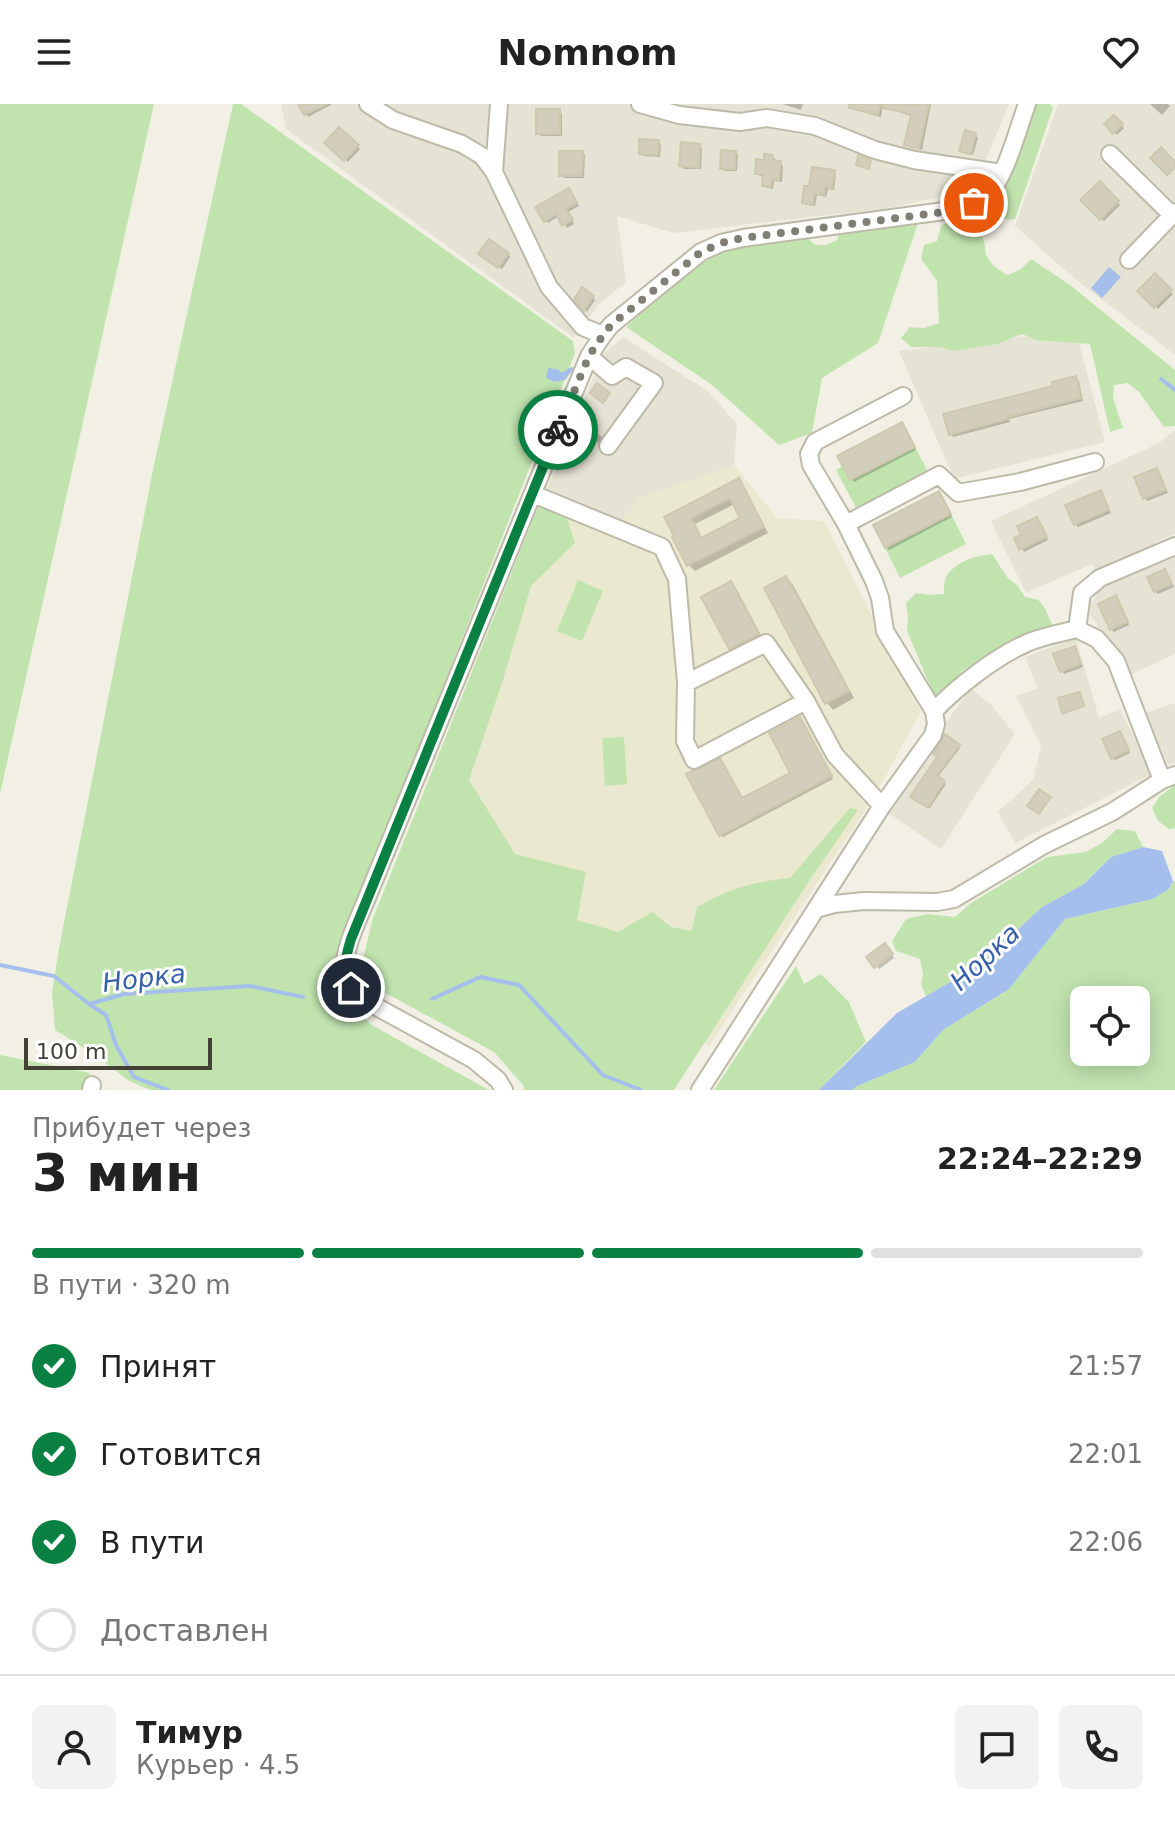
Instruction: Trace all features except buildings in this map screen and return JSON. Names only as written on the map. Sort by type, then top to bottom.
[{"type":"street","points":[[368,104],[393,120],[462,144],[482,156],[494,172],[549,287],[583,327],[603,335]]},
{"type":"street","points":[[494,172],[499,104]]},
{"type":"street","points":[[640,104],[679,115],[740,122],[767,118],[815,126],[875,150],[914,160],[1002,173]]},
{"type":"street","points":[[504,1090],[498,1080],[474,1060],[364,1000],[351,988],[345,974],[346,958],[589,356],[603,335],[645,296],[701,252],[721,243],[959,209],[986,196],[1002,173],[1027,104]]},
{"type":"street","points":[[1110,154],[1174,214],[1129,260]]},
{"type":"street","points":[[589,356],[612,376],[626,367],[654,383],[608,446]]},
{"type":"street","points":[[700,1090],[882,806],[933,735],[936,724],[934,711],[885,631],[880,598],[846,524],[811,465],[809,454],[815,442],[903,396]]},
{"type":"street","points":[[846,524],[939,475],[958,493],[1020,482],[1095,462]]},
{"type":"street","points":[[533,494],[662,547],[677,579],[686,683],[685,741],[694,760],[806,701]]},
{"type":"street","points":[[1077,629],[1082,593],[1100,578],[1175,546]]},
{"type":"street","points":[[816,909],[864,901],[937,902],[954,899],[1044,845],[1112,812],[1168,778],[1116,661],[1097,639],[1077,629],[1028,642],[978,672],[934,711]]},
{"type":"street","points":[[686,683],[766,643],[806,701],[835,755],[882,806]]},
{"type":"shaded area","points":[[281,104],[1009,104],[978,179],[969,190],[889,208],[673,233],[617,216],[626,282],[599,304],[574,338],[286,129]]},
{"type":"shaded area","points":[[1058,104],[1175,104],[1175,355],[1081,284],[1015,226]]},
{"type":"shaded area","points":[[1076,331],[1105,442],[954,479],[899,351]]},
{"type":"shaded area","points":[[623,337],[709,392],[737,424],[734,465],[641,497],[621,521],[546,491],[603,354]]},
{"type":"shaded area","points":[[1175,430],[1175,534],[1155,542],[1157,548],[1096,573],[1092,564],[1026,593],[991,521],[1159,443]]},
{"type":"shaded area","points":[[734,465],[777,518],[824,521],[921,712],[874,797],[709,1046],[462,862],[435,785],[542,504],[618,529],[641,497]]},
{"type":"shaded area","points":[[1175,555],[1175,654],[1129,675],[1088,611],[1099,589]]},
{"type":"shaded area","points":[[1076,638],[1099,718],[1120,709],[1152,774],[1015,843],[998,812],[1033,780],[1041,746],[1016,696],[1038,688],[1025,657]]},
{"type":"shaded area","points":[[971,688],[992,706],[1015,734],[941,849],[887,812]]},
{"type":"shaded area","points":[[1175,703],[1175,763],[1168,765],[1146,713]]},
{"type":"green space","points":[[0,104],[154,104],[0,794]]},
{"type":"green space","points":[[233,104],[241,104],[573,341],[575,353],[328,977],[370,1024],[489,1090],[150,1090],[129,1081],[55,1030],[52,992],[59,948],[155,460]]},
{"type":"green space","points":[[1034,104],[1050,104],[1053,108],[1015,219],[1006,219],[998,213],[993,201]]},
{"type":"green space","points":[[953,218],[969,223],[978,230],[987,256],[999,270],[1008,275],[1021,269],[1031,259],[1070,285],[1175,370],[1175,426],[1164,427],[1139,392],[1128,383],[1114,385],[1113,398],[1123,428],[1110,432],[1090,344],[1036,340],[1022,334],[997,344],[954,351],[940,347],[911,347],[901,338],[910,327],[924,328],[939,323],[937,281],[921,259],[924,245],[937,241],[941,226]]},
{"type":"green space","points":[[919,220],[878,343],[822,378],[812,433],[779,445],[712,385],[626,327],[674,281],[731,246],[806,236],[815,245],[825,245],[837,240],[840,232]]},
{"type":"green space","points":[[915,447],[928,472],[856,508],[836,470],[843,466],[851,480]]},
{"type":"green space","points":[[542,497],[561,501],[575,543],[531,586],[469,780],[515,854],[586,872],[577,920],[618,932],[652,912],[671,927],[692,931],[697,907],[742,887],[790,878],[850,808],[858,810],[674,1090],[524,1090],[494,1052],[382,991],[362,963],[373,918]]},
{"type":"green space","points":[[951,514],[966,544],[900,578],[885,548]]},
{"type":"green space","points":[[992,554],[1025,597],[1040,602],[1055,630],[1000,650],[973,664],[962,671],[942,695],[934,695],[907,631],[906,603],[916,593],[944,594],[945,580],[958,564]]},
{"type":"green space","points":[[578,580],[603,591],[582,641],[557,631]]},
{"type":"green space","points":[[624,737],[627,784],[605,786],[602,738]]},
{"type":"green space","points":[[1175,785],[1175,828],[1169,829],[1158,821],[1152,808],[1160,796]]},
{"type":"green space","points":[[1117,829],[1135,831],[1143,847],[1111,857],[1084,884],[1042,907],[981,964],[926,996],[921,985],[923,974],[920,959],[896,951],[892,941],[906,919],[928,914],[955,917],[971,903],[1047,857],[1086,852]]},
{"type":"green space","points":[[1175,881],[1175,1090],[852,1090],[915,1062],[943,1030],[1009,989],[1065,919],[1153,899]]},
{"type":"green space","points":[[796,966],[804,984],[821,974],[849,1002],[866,1042],[819,1090],[714,1090]]},
{"type":"green space","points":[[0,1055],[90,1073],[87,1090],[0,1090]]},
{"type":"water","points":[[1109,267],[1121,277],[1102,298],[1091,288]]},
{"type":"water","points":[[548,368],[562,373],[574,368],[565,380],[554,382],[546,378]]},
{"type":"water","points":[[1143,847],[1162,851],[1173,881],[1169,889],[1153,899],[1065,919],[1009,989],[943,1030],[915,1062],[852,1090],[819,1090],[897,1013],[981,964],[1042,907],[1084,884],[1111,857]]},
{"type":"waterway","points":[[1161,379],[1175,390]]},
{"type":"waterway","name":"Норка","points":[[0,965],[54,976],[89,1004],[124,994],[250,986],[303,997]]},
{"type":"waterway","name":"Норка","points":[[432,999],[480,977],[519,985],[603,1075],[641,1090]]},
{"type":"waterway","points":[[89,1004],[106,1015],[116,1045],[134,1077],[168,1090]]},
{"type":"way so far","points":[[558,430],[589,356],[611,325],[701,252],[743,238],[936,213],[974,203]]},
{"type":"route","points":[[351,988],[345,974],[351,939],[558,430]]}]
